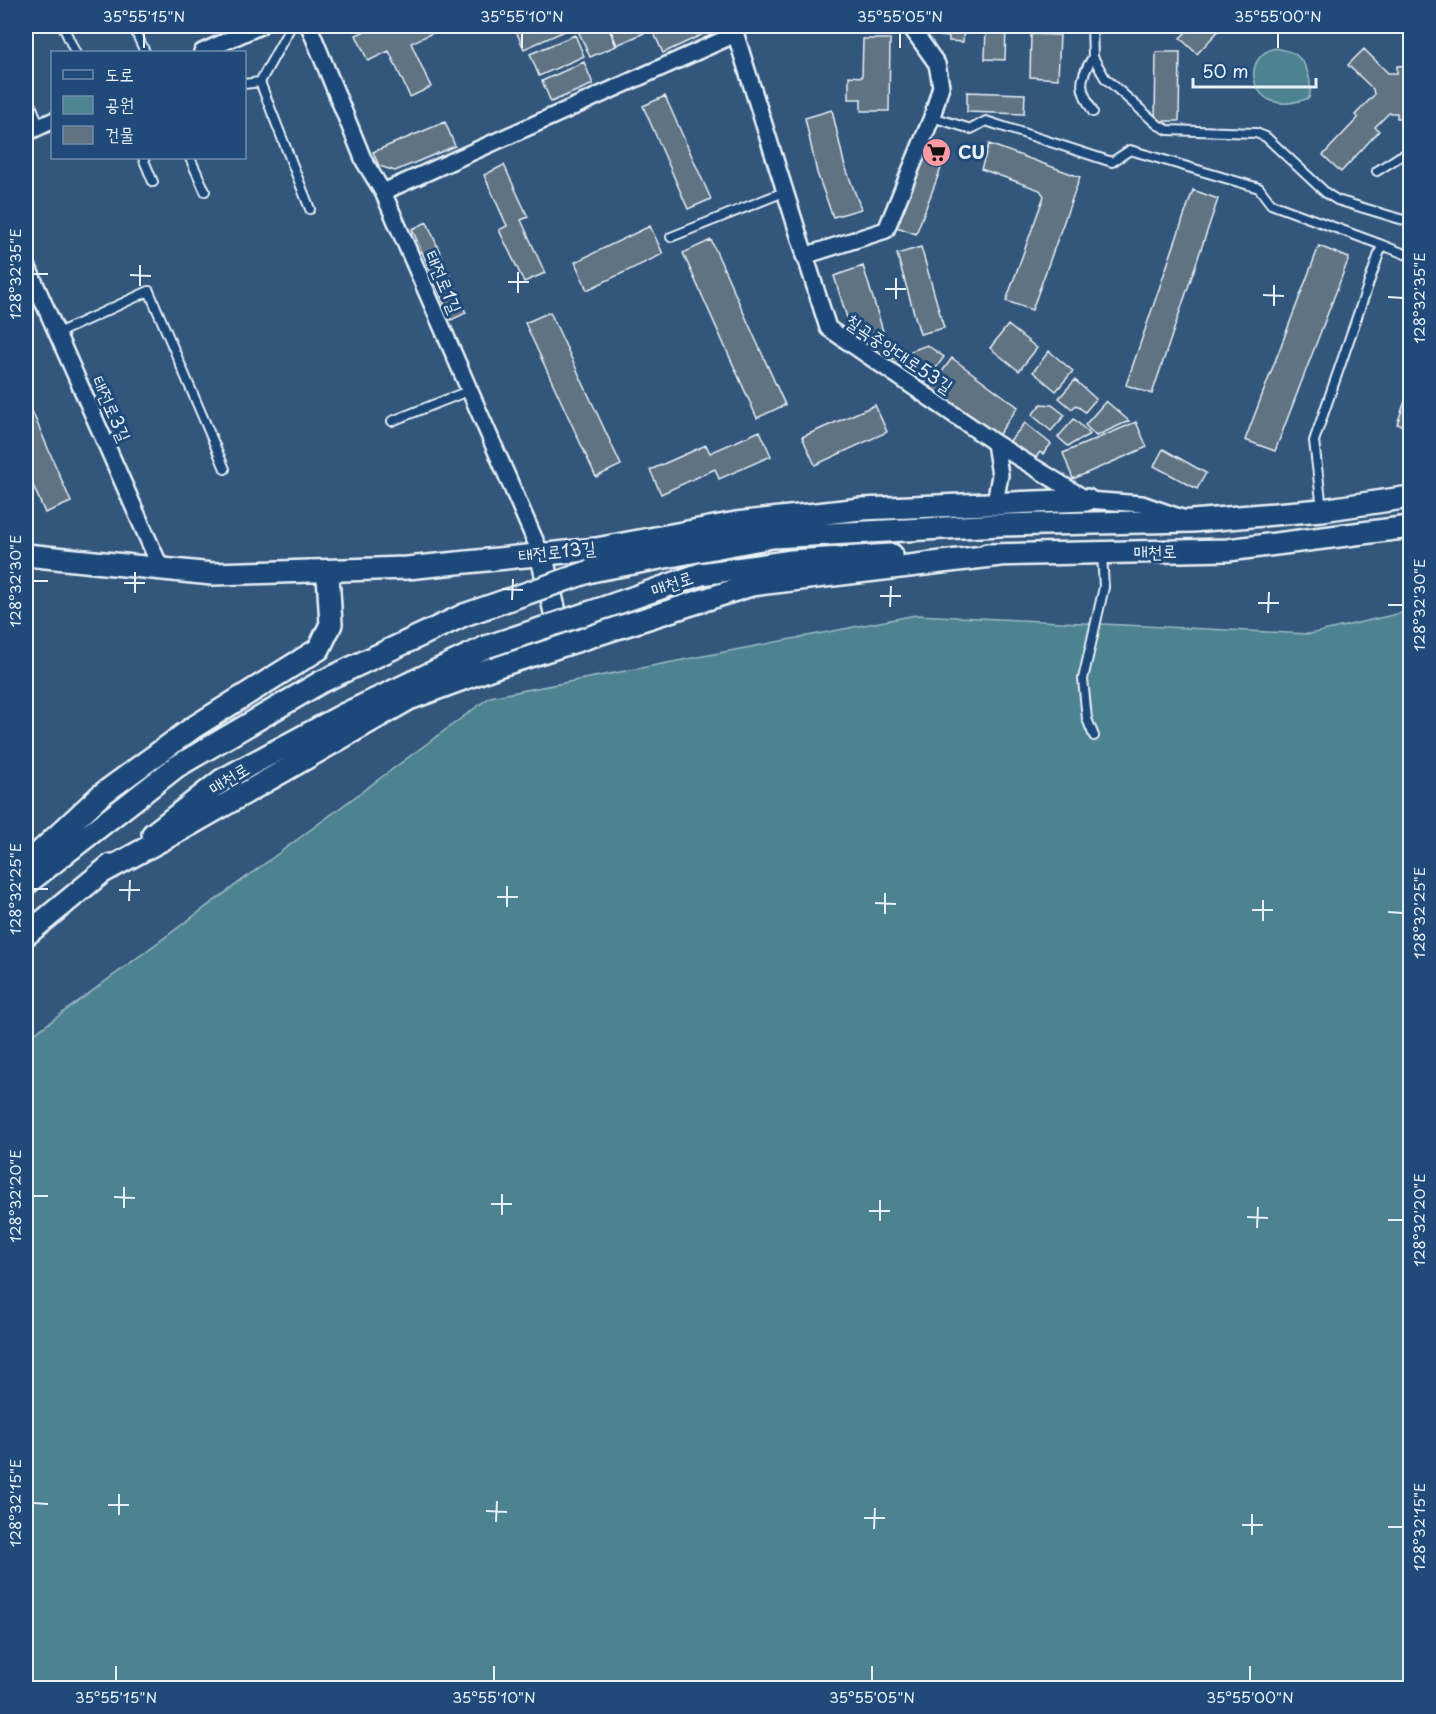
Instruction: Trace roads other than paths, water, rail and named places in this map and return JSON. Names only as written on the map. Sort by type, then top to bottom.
[{"type":"main road","name":"매천로","points":[[26,884],[176,767],[321,682],[464,615],[591,571],[772,537],[1000,525],[1192,521],[1322,510],[1410,497]]},
{"type":"main road","name":"태전로13길","points":[[26,555],[212,574],[407,568],[596,549],[747,521],[861,509],[1087,500]]},
{"type":"main road","name":"매천로","points":[[26,935],[101,873],[222,780],[343,715],[486,647],[700,574],[792,561],[896,555],[1228,550],[1410,527]]},
{"type":"main road","points":[[541,554],[564,646]]},
{"type":"main road","points":[[101,873],[409,699],[498,666],[751,585],[1000,555]]},
{"type":"main road","points":[[26,865],[101,795],[184,734],[319,649],[331,624],[328,575],[330,571]]},
{"type":"street","points":[[204,51],[260,26]]},
{"type":"street","name":"태전로1길","points":[[309,26],[364,161],[383,192],[541,554]]},
{"type":"street","points":[[804,256],[886,230],[932,117],[941,86],[937,64],[910,26]]},
{"type":"street","name":"칠곡중앙대로53길","points":[[383,192],[734,30],[828,328],[995,442],[1087,500],[1142,504],[1192,521]]},
{"type":"street","points":[[26,133],[46,124]]},
{"type":"street","name":"태전로3길","points":[[26,263],[162,570]]},
{"type":"street","points":[[995,442],[1000,475],[995,503]]},
{"type":"lane","points":[[63,26],[75,51]]},
{"type":"lane","points":[[133,26],[145,51]]},
{"type":"lane","points":[[260,82],[291,26]]},
{"type":"lane","points":[[1092,26],[1093,57],[1105,78],[1158,126],[1168,130],[1256,133],[1266,137],[1326,193],[1337,200],[1410,222]]},
{"type":"lane","points":[[1093,57],[1083,72],[1081,85],[1093,112]]},
{"type":"lane","points":[[246,84],[260,82]]},
{"type":"lane","points":[[260,82],[310,208]]},
{"type":"lane","points":[[26,93],[46,124]]},
{"type":"lane","points":[[932,117],[971,129],[986,121],[1112,162],[1130,150],[1259,188],[1271,204],[1410,255]]},
{"type":"lane","points":[[1377,171],[1410,153]]},
{"type":"lane","points":[[143,159],[153,182]]},
{"type":"lane","points":[[190,159],[205,190]]},
{"type":"lane","points":[[671,237],[784,192]]},
{"type":"lane","points":[[1322,510],[1314,441],[1382,245]]},
{"type":"lane","points":[[56,334],[149,291],[225,469]]},
{"type":"lane","points":[[392,421],[468,391]]},
{"type":"lane","points":[[1095,736],[1087,719],[1083,679],[1104,587],[1102,553]]},
{"type":"place","name":"CU","points":[[937,153]]}]
